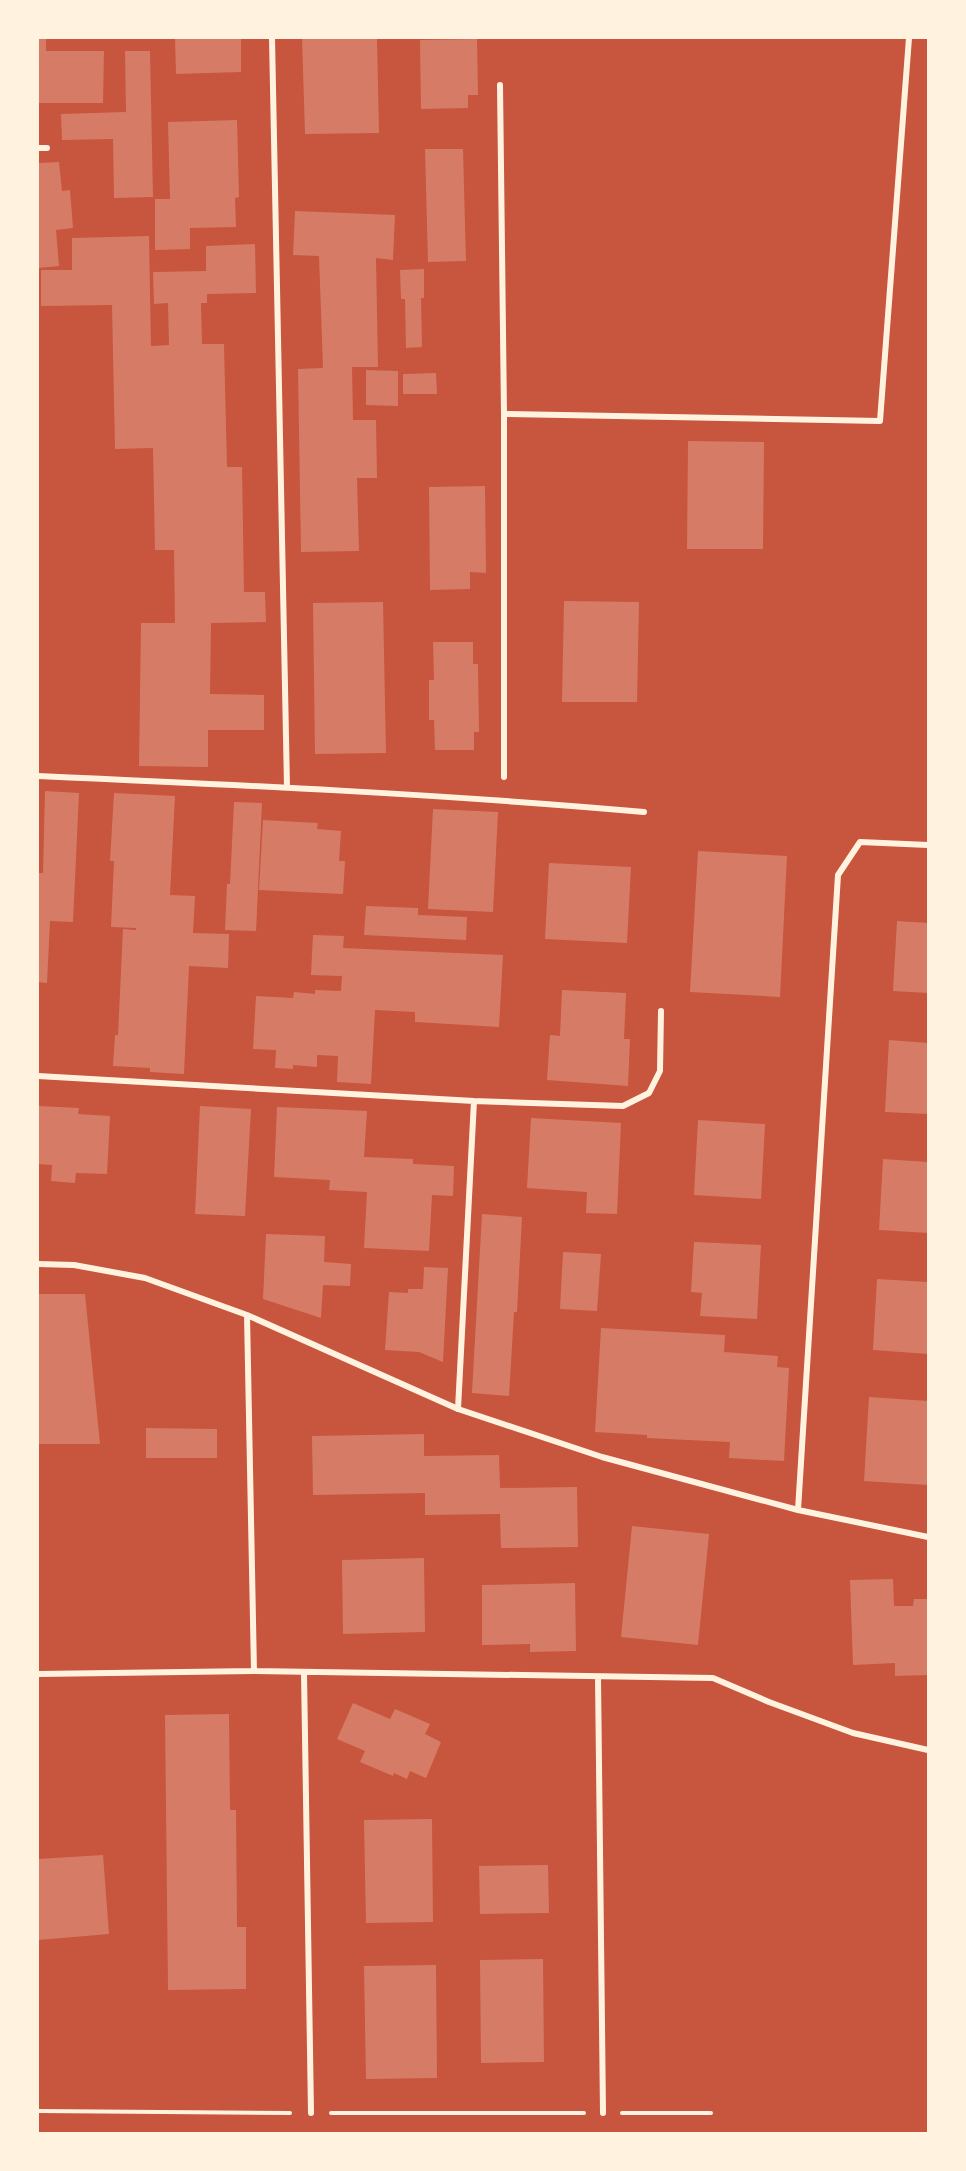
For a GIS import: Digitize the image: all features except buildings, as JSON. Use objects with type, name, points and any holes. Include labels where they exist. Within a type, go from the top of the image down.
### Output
[{"type":"street","points":[[272,38],[287,787]]},
{"type":"street","points":[[504,414],[880,421],[909,38]]},
{"type":"street","points":[[500,85],[504,414],[504,777]]},
{"type":"street","points":[[38,148],[47,148]]},
{"type":"street","points":[[38,776],[512,800],[644,812]]},
{"type":"street","points":[[798,1510],[838,875],[860,842],[928,845]]},
{"type":"street","points":[[38,1076],[474,1101],[623,1106],[649,1093],[660,1071],[661,1011]]},
{"type":"street","points":[[458,1409],[474,1101]]},
{"type":"street","points":[[38,1264],[74,1265],[145,1278],[247,1315],[458,1409],[602,1457],[798,1510],[928,1537]]},
{"type":"street","points":[[247,1315],[254,1671]]},
{"type":"street","points":[[38,1674],[254,1671],[713,1678],[769,1702],[853,1733],[928,1750]]},
{"type":"street","points":[[304,1673],[311,2113]]},
{"type":"street","points":[[598,1677],[603,2113]]},
{"type":"path","points":[[38,2111],[711,2114]]}]
